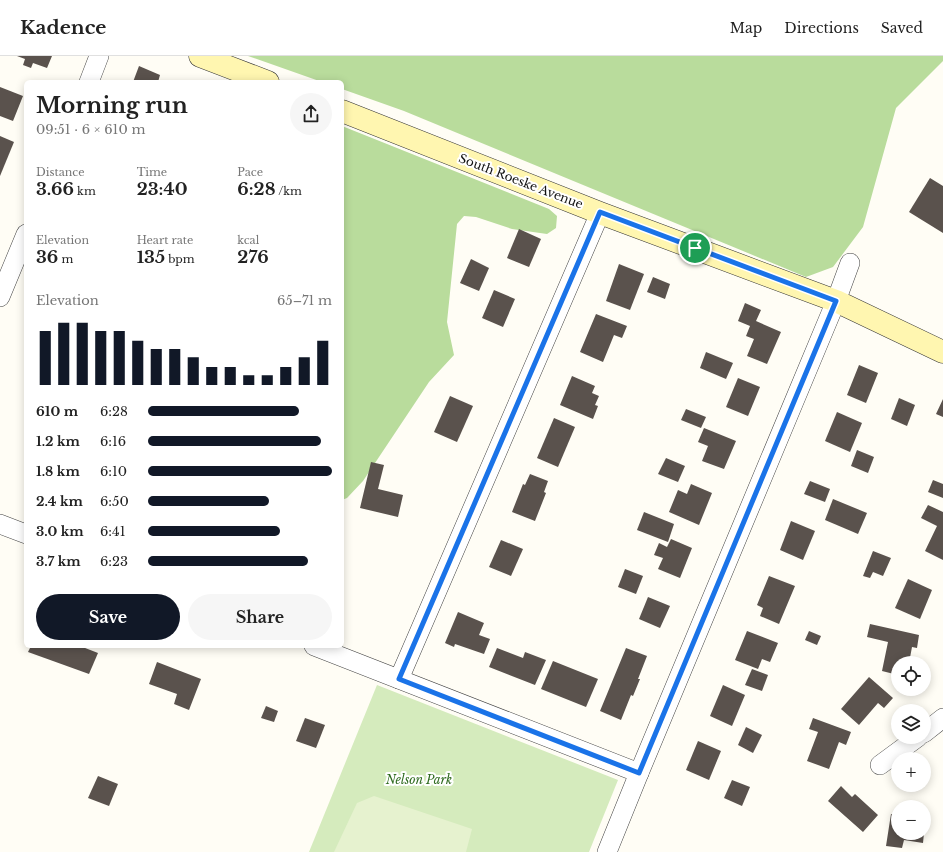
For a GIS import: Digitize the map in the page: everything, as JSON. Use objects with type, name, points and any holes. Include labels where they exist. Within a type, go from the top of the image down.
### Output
[{"type":"street","points":[[89,80],[99,56]]},
{"type":"street","points":[[200,56],[263,80]]},
{"type":"street","name":"South Roeske Avenue","points":[[344,112],[600,212],[836,301],[943,352]]},
{"type":"street","points":[[399,679],[600,212]]},
{"type":"street","points":[[0,297],[24,239]]},
{"type":"street","points":[[607,852],[836,301],[850,263]]},
{"type":"street","points":[[0,524],[24,533]]},
{"type":"street","points":[[319,648],[639,773]]},
{"type":"street","points":[[931,727],[943,718]]},
{"type":"street","points":[[880,765],[908,744]]},
{"type":"green space","points":[[248,56],[943,56],[943,61],[896,108],[863,227],[833,267],[806,277],[404,111],[344,90],[344,80],[316,80]]},
{"type":"green space","points":[[344,127],[549,209],[557,216],[556,228],[547,234],[512,229],[476,217],[464,216],[457,224],[447,322],[454,355],[429,382],[363,481],[347,498],[344,499]]},
{"type":"green space","name":"Nelson Park","points":[[377,685],[618,780],[589,852],[309,852]]},
{"type":"green space","points":[[374,796],[472,829],[466,852],[334,852],[357,803]]},
{"type":"building","points":[[17,56],[52,56],[47,68],[33,63],[31,68],[23,65],[25,59]]},
{"type":"building","points":[[139,66],[160,75],[159,80],[134,80]]},
{"type":"building","points":[[0,87],[23,96],[13,121],[0,116]]},
{"type":"building","points":[[0,136],[14,142],[0,176]]},
{"type":"building","points":[[930,178],[943,186],[943,233],[909,212]]},
{"type":"building","points":[[519,229],[541,239],[529,267],[507,258]]},
{"type":"building","points":[[471,259],[489,268],[479,291],[460,283]]},
{"type":"building","points":[[619,264],[644,274],[630,310],[606,301]]},
{"type":"building","points":[[653,277],[670,284],[665,299],[647,292]]},
{"type":"building","points":[[494,290],[515,299],[503,327],[482,318]]},
{"type":"building","points":[[745,303],[761,310],[756,321],[781,332],[767,364],[747,356],[754,339],[746,336],[750,326],[738,321]]},
{"type":"building","points":[[596,314],[627,326],[622,338],[614,335],[603,362],[580,352]]},
{"type":"building","points":[[706,352],[733,363],[726,379],[700,368]]},
{"type":"building","points":[[859,365],[878,373],[866,403],[847,395]]},
{"type":"building","points":[[572,376],[595,386],[592,393],[599,396],[595,405],[598,406],[593,419],[560,405]]},
{"type":"building","points":[[738,378],[760,387],[748,416],[726,407]]},
{"type":"building","points":[[450,396],[473,406],[457,442],[434,432]]},
{"type":"building","points":[[899,398],[915,405],[907,426],[891,419]]},
{"type":"building","points":[[943,399],[943,417],[936,414]]},
{"type":"building","points":[[686,409],[706,417],[701,428],[681,420]]},
{"type":"building","points":[[837,412],[862,423],[850,452],[825,441]]},
{"type":"building","points":[[554,418],[575,427],[558,467],[537,458]]},
{"type":"building","points":[[704,428],[736,441],[724,469],[702,461],[708,446],[698,442]]},
{"type":"building","points":[[857,450],[874,457],[868,473],[851,466]]},
{"type":"building","points":[[666,458],[685,466],[678,482],[658,474]]},
{"type":"building","points":[[371,462],[384,465],[378,489],[403,495],[398,517],[360,508]]},
{"type":"building","points":[[530,474],[548,481],[544,492],[546,493],[535,521],[512,512],[523,484],[525,485]]},
{"type":"building","points":[[933,480],[943,484],[943,498],[928,492]]},
{"type":"building","points":[[810,481],[830,489],[825,502],[804,494]]},
{"type":"building","points":[[691,484],[712,493],[699,525],[669,512],[678,490],[687,494]]},
{"type":"building","points":[[833,499],[867,513],[858,534],[825,520]]},
{"type":"building","points":[[928,505],[943,512],[943,560],[925,551],[937,526],[921,518]]},
{"type":"building","points":[[644,512],[674,524],[668,542],[637,530]]},
{"type":"building","points":[[791,521],[815,531],[803,560],[780,550]]},
{"type":"building","points":[[671,539],[692,548],[680,578],[658,569],[663,558],[654,555],[659,543],[667,547]]},
{"type":"building","points":[[501,540],[523,549],[511,576],[489,567]]},
{"type":"building","points":[[873,551],[891,558],[883,576],[873,572],[870,578],[863,576]]},
{"type":"building","points":[[625,569],[643,576],[636,594],[618,587]]},
{"type":"building","points":[[769,576],[795,586],[779,624],[760,616],[763,608],[757,605]]},
{"type":"building","points":[[908,579],[932,590],[920,619],[895,608]]},
{"type":"building","points":[[648,597],[670,606],[660,628],[639,619]]},
{"type":"building","points":[[458,612],[484,623],[479,635],[490,639],[484,654],[455,644],[454,647],[445,643]]},
{"type":"building","points":[[870,624],[919,635],[917,648],[912,647],[910,656],[891,656],[891,673],[882,671],[888,642],[867,637]]},
{"type":"building","points":[[747,631],[778,643],[770,662],[762,659],[758,669],[735,660]]},
{"type":"building","points":[[809,631],[821,636],[817,645],[805,640]]},
{"type":"building","points":[[30,648],[85,648],[98,653],[89,674],[28,652]]},
{"type":"building","points":[[497,648],[523,658],[525,652],[546,660],[535,685],[489,667]]},
{"type":"building","points":[[626,648],[647,656],[638,679],[640,679],[633,696],[631,695],[621,720],[600,711]]},
{"type":"building","points":[[553,661],[598,679],[586,707],[541,689]]},
{"type":"building","points":[[157,662],[201,679],[189,710],[174,704],[177,694],[149,684]]},
{"type":"building","points":[[752,669],[768,675],[762,691],[745,685]]},
{"type":"building","points":[[869,677],[893,698],[884,708],[878,703],[859,725],[841,709]]},
{"type":"building","points":[[723,685],[745,695],[732,726],[710,716]]},
{"type":"building","points":[[266,706],[278,711],[274,722],[261,718]]},
{"type":"building","points":[[305,718],[325,725],[316,748],[296,741]]},
{"type":"building","points":[[813,718],[851,732],[846,745],[839,742],[829,769],[807,761],[818,732],[809,729]]},
{"type":"building","points":[[746,727],[762,735],[753,753],[738,745]]},
{"type":"building","points":[[698,741],[721,751],[709,780],[686,770]]},
{"type":"building","points":[[98,776],[118,784],[109,806],[88,798]]},
{"type":"building","points":[[732,780],[750,787],[742,806],[724,798]]},
{"type":"building","points":[[841,786],[852,797],[855,794],[878,815],[863,832],[828,801]]},
{"type":"building","points":[[891,814],[891,840],[904,840],[902,848],[886,846]]},
{"type":"building","points":[[904,840],[923,840],[923,843]]},
{"type":"route","points":[[600,212],[695,248],[836,301],[639,773],[399,679],[600,212]]}]
